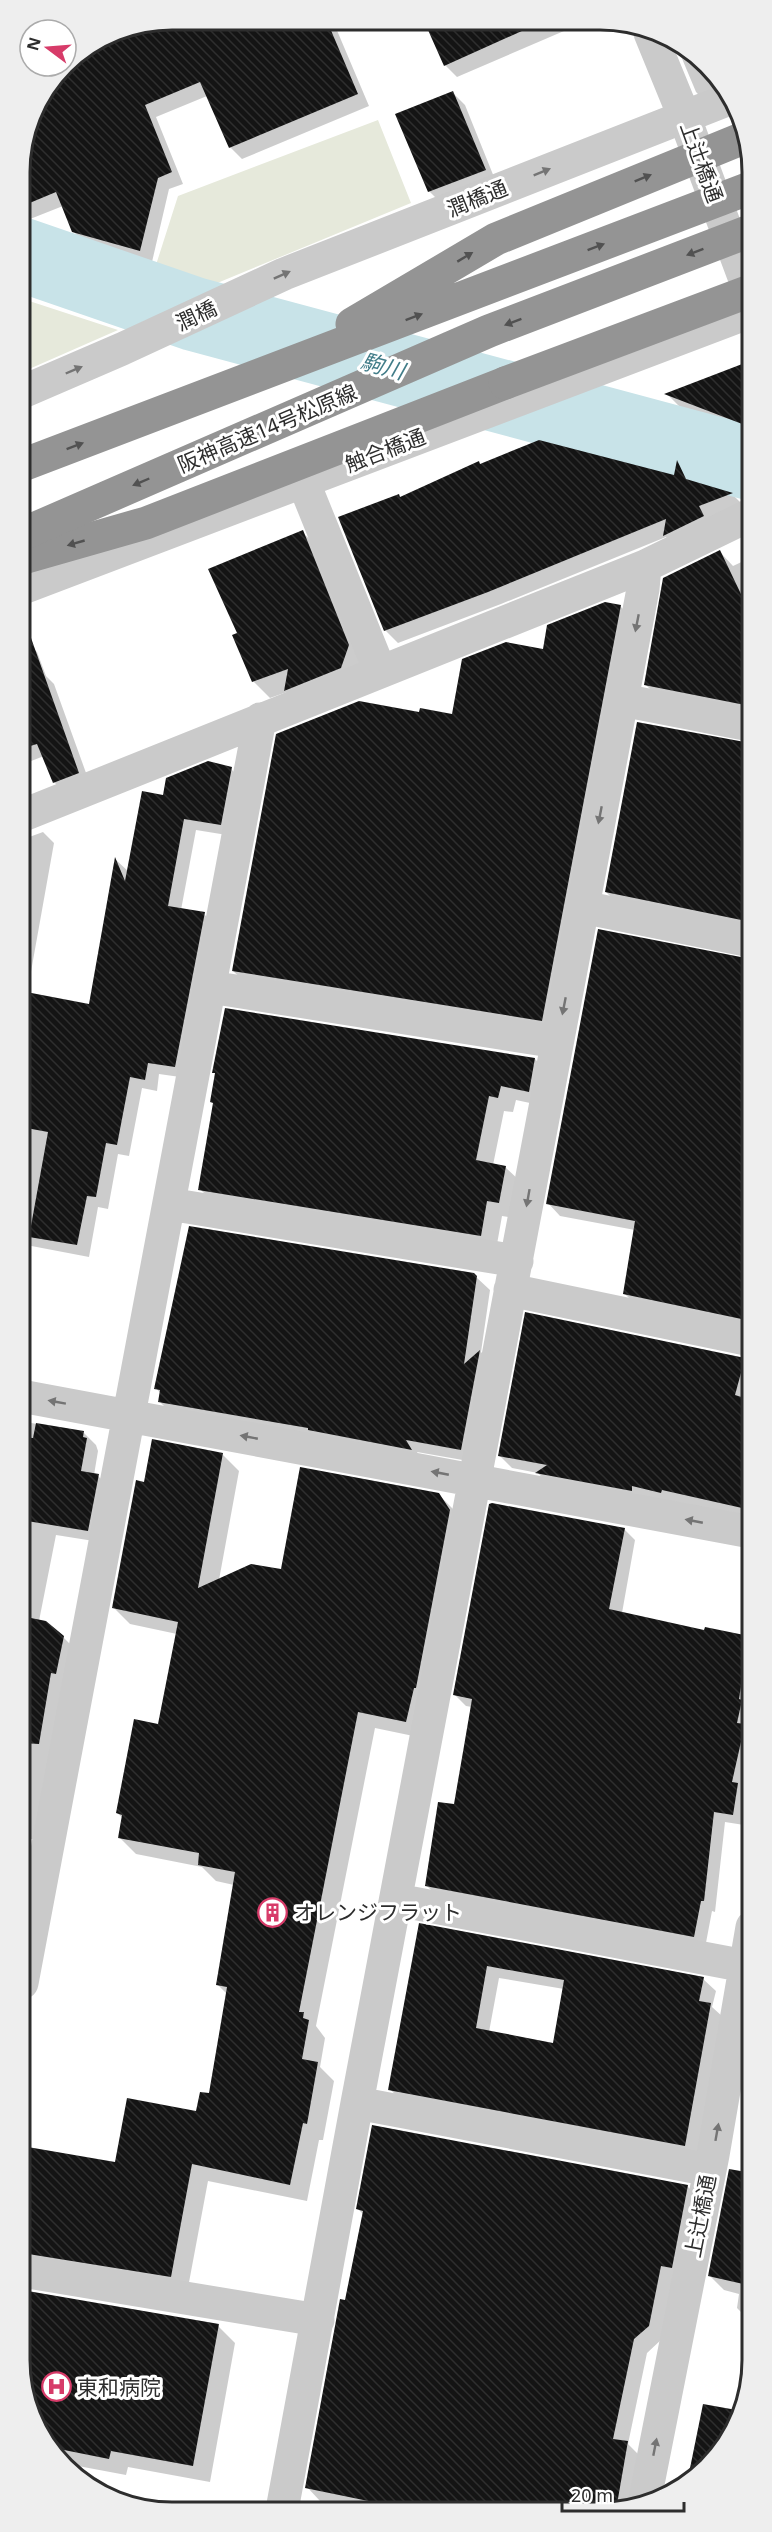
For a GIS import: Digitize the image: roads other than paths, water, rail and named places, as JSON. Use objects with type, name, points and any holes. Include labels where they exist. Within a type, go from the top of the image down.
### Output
[{"type":"highway","points":[[270,372],[496,239],[738,140]]},
{"type":"highway","points":[[30,462],[742,191]]},
{"type":"highway","name":"阪神高速14号松原線","points":[[30,531],[489,331],[742,234]]},
{"type":"highway","points":[[30,556],[146,523],[483,392],[742,295]]},
{"type":"street","name":"上辻橋通","points":[[653,41],[742,271]]},
{"type":"street","name":"潤橋通","points":[[229,300],[284,274],[723,101]]},
{"type":"street","name":"潤橋","points":[[30,389],[229,300]]},
{"type":"street","name":"触合橋通","points":[[30,585],[742,315]]},
{"type":"street","points":[[303,481],[380,672]]},
{"type":"street","points":[[30,812],[645,566],[742,519]]},
{"type":"street","points":[[284,2502],[643,589],[645,566]]},
{"type":"street","points":[[622,700],[742,723]]},
{"type":"street","points":[[30,1889],[130,1415],[260,719]]},
{"type":"street","points":[[582,908],[742,939]]},
{"type":"street","points":[[210,987],[557,1042]]},
{"type":"street","points":[[169,1204],[513,1276],[742,1338]]},
{"type":"street","points":[[30,1398],[742,1530]]},
{"type":"street","points":[[397,1900],[742,1965]]},
{"type":"street","name":"上辻橋通","points":[[646,2494],[710,2170],[742,1983]]},
{"type":"street","points":[[357,2103],[710,2170]]},
{"type":"street","points":[[30,2272],[318,2320]]},
{"type":"waterway","name":"駒川","points":[[30,257],[194,314],[742,461]]},
{"type":"place","name":"オレンジフラット","points":[[273,1912]]},
{"type":"place","name":"東和病院","points":[[56,2387]]}]
